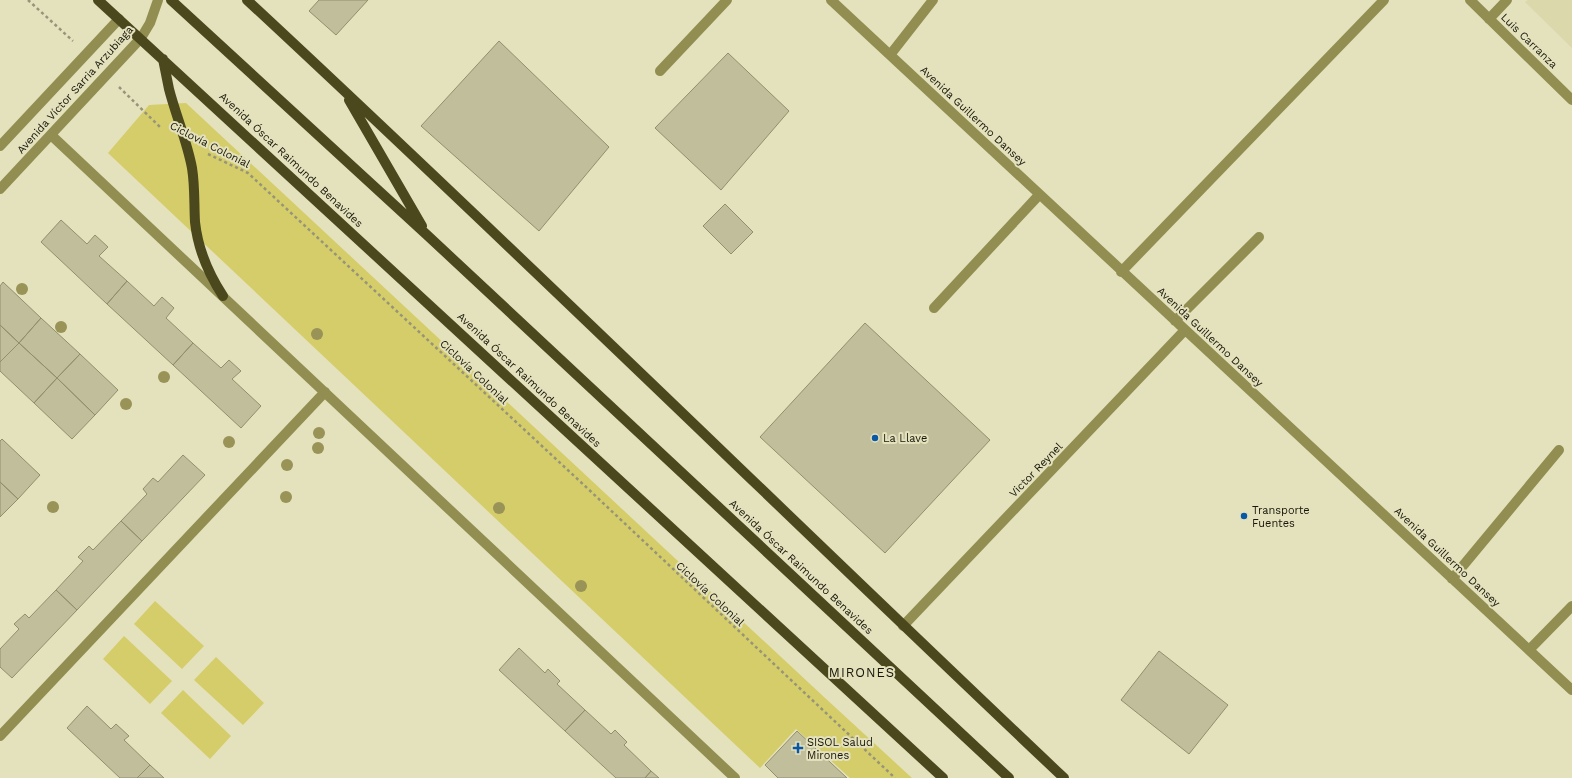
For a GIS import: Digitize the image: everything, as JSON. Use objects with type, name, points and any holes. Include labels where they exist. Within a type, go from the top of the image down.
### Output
[{"type":"main road","name":"Avenida Óscar Raimundo Benavides","points":[[98,0],[943,778]]},
{"type":"main road","name":"Avenida Óscar Raimundo Benavides","points":[[171,0],[427,235],[1009,778]]},
{"type":"main road","points":[[247,0],[343,89],[1064,778]]},
{"type":"main road","points":[[163,59],[170,90],[187,144],[192,169],[198,242],[204,260],[222,296]]},
{"type":"main road","points":[[343,89],[427,235]]},
{"type":"street","name":"Avenida Víctor Sarria Arzubiaga","points":[[0,189],[141,38],[150,23],[158,0]]},
{"type":"street","points":[[660,72],[727,0]]},
{"type":"street","name":"Avenida Guillermo Dansey","points":[[831,0],[1121,272],[1572,690]]},
{"type":"street","points":[[890,54],[933,0]]},
{"type":"street","points":[[1121,272],[1384,0]]},
{"type":"street","name":"Luis Carranza","points":[[1470,0],[1572,100]]},
{"type":"street","points":[[1490,19],[1507,0]]},
{"type":"street","name":"Avenida Víctor Sarria Arzubiaga","points":[[0,146],[86,53],[120,19]]},
{"type":"street","points":[[51,135],[735,778]]},
{"type":"street","points":[[934,308],[1039,195]]},
{"type":"street","points":[[1175,321],[1259,236]]},
{"type":"street","name":"Victor Reynel","points":[[904,626],[1185,330]]},
{"type":"street","points":[[0,736],[324,392]]},
{"type":"street","points":[[1452,579],[1559,450]]},
{"type":"street","points":[[1529,650],[1572,606]]},
{"type":"path","points":[[28,0],[86,53]]},
{"type":"path","name":"Ciclovía Colonial","points":[[106,75],[162,129],[187,144],[248,173],[585,486],[894,778]]},
{"type":"shaded area","points":[[1528,0],[1572,0],[1572,48],[1525,2]]},
{"type":"shaded area","points":[[186,103],[912,778],[850,778],[796,729],[760,768],[108,153],[149,105]]},
{"type":"shaded area","points":[[155,601],[204,646],[182,669],[134,624]]},
{"type":"shaded area","points":[[124,636],[172,681],[150,704],[103,659]]},
{"type":"shaded area","points":[[216,657],[264,703],[243,725],[194,680]]},
{"type":"shaded area","points":[[183,690],[231,736],[210,759],[161,713]]},
{"type":"building","points":[[319,0],[368,0],[336,35],[309,11]]},
{"type":"building","points":[[499,41],[609,147],[539,231],[421,126]]},
{"type":"building","points":[[728,53],[789,111],[721,190],[655,128]]},
{"type":"building","points":[[725,204],[753,232],[731,254],[703,226]]},
{"type":"building","points":[[61,220],[87,244],[95,235],[108,247],[99,256],[127,281],[107,304],[41,242]]},
{"type":"building","points":[[127,281],[154,306],[162,297],[174,308],[166,318],[193,343],[173,365],[107,304]]},
{"type":"building","points":[[3,282],[41,318],[19,343],[0,325],[0,286]]},
{"type":"building","points":[[41,318],[80,354],[57,378],[19,343]]},
{"type":"building","name":"La Llave","points":[[865,323],[990,440],[885,553],[760,437]]},
{"type":"building","points":[[0,325],[19,343],[0,362]]},
{"type":"building","points":[[19,343],[57,378],[34,403],[0,371],[0,362]]},
{"type":"building","points":[[193,343],[221,368],[229,360],[241,371],[232,379],[261,406],[241,428],[173,365]]},
{"type":"building","points":[[80,354],[118,390],[95,415],[57,378]]},
{"type":"building","points":[[57,378],[95,415],[72,439],[34,403]]},
{"type":"building","points":[[2,439],[40,475],[18,499],[0,482],[0,441]]},
{"type":"building","points":[[183,455],[205,475],[142,541],[121,521],[147,494],[143,489],[153,478],[158,482]]},
{"type":"building","points":[[0,482],[18,499],[0,517]]},
{"type":"building","points":[[121,521],[142,541],[77,610],[56,590],[83,561],[78,557],[89,546],[93,550]]},
{"type":"building","points":[[56,590],[77,610],[12,678],[0,667],[0,649],[19,629],[14,624],[25,614],[29,618]]},
{"type":"building","points":[[519,648],[545,673],[548,669],[560,681],[557,684],[585,710],[565,731],[499,670]]},
{"type":"building","points":[[1159,651],[1228,705],[1189,754],[1121,700]]},
{"type":"building","points":[[87,706],[111,729],[116,724],[129,736],[124,740],[150,765],[137,778],[120,778],[67,728]]},
{"type":"building","points":[[585,710],[611,734],[615,730],[627,742],[624,745],[651,771],[645,778],[616,778],[565,731]]},
{"type":"building","name":"SISOL Salud Mirones","points":[[797,731],[847,778],[778,778],[765,765]]},
{"type":"building","points":[[150,765],[164,778],[137,778]]},
{"type":"building","points":[[651,771],[659,778],[645,778]]},
{"type":"place","name":"La Llave","points":[[875,438]]},
{"type":"place","name":"Transporte Fuentes","points":[[1244,516]]},
{"type":"place","name":"SISOL Salud Mirones","points":[[798,748]]},
{"type":"district","name":"MIRONES","points":[[862,672]]}]
